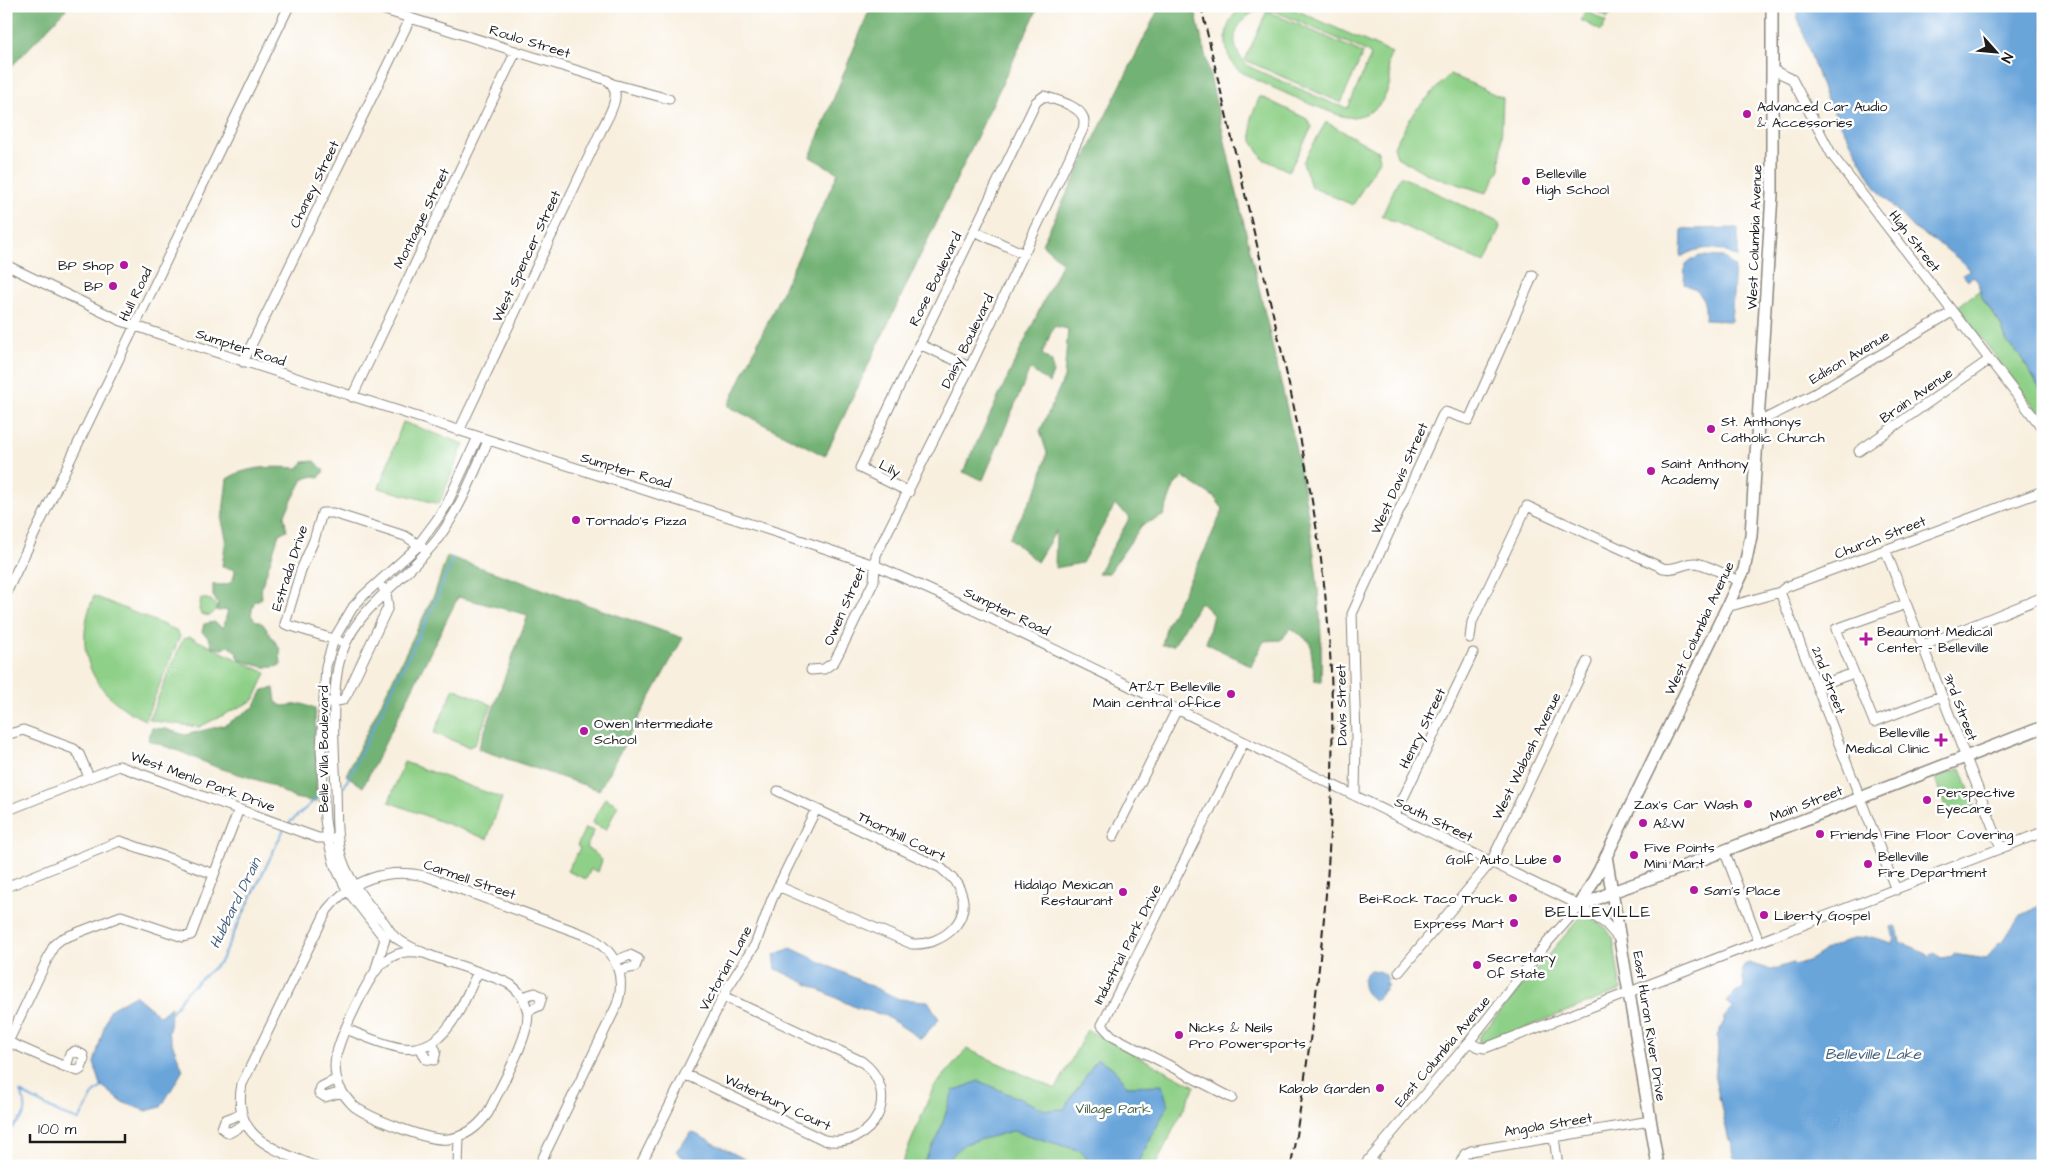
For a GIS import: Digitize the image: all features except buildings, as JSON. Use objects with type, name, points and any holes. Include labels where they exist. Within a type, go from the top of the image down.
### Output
[{"type":"main road","name":"West Columbia Avenue","points":[[1580,907],[1727,607],[1748,555],[1751,536],[1770,243],[1773,70],[1772,6]]},
{"type":"main road","name":"Main Street","points":[[1580,907],[1612,892],[2043,727]]},
{"type":"main road","name":"East Huron River Drive","points":[[1606,856],[1658,1166]]},
{"type":"street","name":"Hull Road","points":[[6,593],[288,6]]},
{"type":"street","name":"Roulo Street","points":[[372,6],[607,80],[614,88],[669,99]]},
{"type":"street","name":"Chaney Street","points":[[243,362],[410,19]]},
{"type":"street","name":"Montague Street","points":[[352,397],[516,51]]},
{"type":"street","name":"High Street","points":[[1773,70],[1792,78],[1832,155],[2043,429]]},
{"type":"street","name":"West Spencer Street","points":[[459,431],[600,133],[615,99],[614,88]]},
{"type":"street","name":"Daisy Boulevard","points":[[877,566],[876,555],[970,367],[1083,127],[1085,120],[1082,114],[1074,109],[1044,96],[1036,102]]},
{"type":"street","name":"Rose Boulevard","points":[[860,468],[1036,102]]},
{"type":"street","points":[[974,231],[1024,254]]},
{"type":"street","name":"Sumpter Road","points":[[6,266],[135,326],[877,566],[959,603],[1226,733]]},
{"type":"street","name":"West Davis Street","points":[[1352,614],[1442,416],[1445,412],[1469,420],[1533,275]]},
{"type":"street","name":"Edison Avenue","points":[[1759,422],[1814,394],[1952,312]]},
{"type":"street","points":[[919,344],[970,367]]},
{"type":"street","name":"Brain Avenue","points":[[1859,451],[1989,360]]},
{"type":"street","points":[[374,974],[383,962],[396,954],[409,950],[423,953],[507,983],[522,998],[528,1011],[526,1035],[488,1113],[476,1127],[459,1137],[441,1140],[423,1136],[362,1111],[351,1103],[342,1092],[335,1067],[336,1055],[346,1029],[374,974],[385,939],[335,866],[322,773],[323,702],[326,666],[334,639],[353,607],[419,544],[446,506],[478,437]]},
{"type":"street","name":"Belle Villa Boulevard","points":[[332,838],[338,666],[346,643],[365,612],[428,552],[453,514],[488,441]]},
{"type":"street","name":"Lily","points":[[860,468],[909,492]]},
{"type":"street","name":"Church Street","points":[[1727,607],[1780,592],[1786,587],[2043,491]]},
{"type":"street","points":[[1470,638],[1472,622],[1527,506],[1664,568],[1671,570],[1687,564],[1698,564],[1739,581]]},
{"type":"street","name":"Estrada Drive","points":[[346,643],[285,624],[300,570],[314,540],[322,513],[325,511],[333,513],[399,534],[419,544],[428,552]]},
{"type":"street","name":"3rd Street","points":[[1885,549],[2001,848]]},
{"type":"street","name":"Owen Street","points":[[811,670],[824,669],[834,662],[874,581],[877,566]]},
{"type":"street","points":[[323,702],[344,700],[388,607],[386,592],[378,582]]},
{"type":"street","name":"2nd Street","points":[[1780,592],[1896,890]]},
{"type":"street","points":[[1922,646],[2043,597]]},
{"type":"street","points":[[1906,604],[1836,629],[1874,722],[1941,696]]},
{"type":"street","name":"Davis Street","points":[[1352,614],[1356,738],[1355,796]]},
{"type":"street","name":"Henry Street","points":[[1396,816],[1473,653]]},
{"type":"street","name":"West Wabash Avenue","points":[[1399,972],[1491,862],[1586,662]]},
{"type":"street","points":[[1817,686],[1854,673]]},
{"type":"street","points":[[1113,837],[1177,709]]},
{"type":"street","points":[[6,736],[23,730],[74,748],[79,754],[89,777]]},
{"type":"street","name":"South Street","points":[[1226,733],[1569,900],[1606,924],[1621,943]]},
{"type":"street","name":"Industrial Park Drive","points":[[1232,1098],[1112,1036],[1102,1025],[1244,742]]},
{"type":"street","name":"West Menlo Park Drive","points":[[6,811],[116,766],[122,766],[318,838],[332,838]]},
{"type":"street","name":"Thornhill Court","points":[[778,791],[940,868],[960,888],[963,908],[958,922],[949,934],[936,942],[912,944],[778,886]]},
{"type":"street","points":[[66,1067],[7,1042],[57,941],[121,916],[183,937],[189,937],[193,933],[239,809]]},
{"type":"street","name":"Victorian Lane","points":[[640,1166],[723,996],[756,945],[778,886],[816,809]]},
{"type":"street","points":[[1468,1042],[1485,1048],[2043,832]]},
{"type":"street","points":[[6,887],[120,841],[214,874]]},
{"type":"street","points":[[1724,850],[1758,942]]},
{"type":"street","name":"Carmell Street","points":[[314,1166],[263,1143],[249,1131],[242,1114],[240,1094],[245,1077],[321,919],[333,903],[362,881],[389,873],[407,873],[425,876],[590,937],[603,946],[615,960],[619,970],[621,989],[616,1007],[539,1166]]},
{"type":"street","points":[[351,888],[387,925],[393,937],[423,953]]},
{"type":"street","name":"East Columbia Avenue","points":[[1366,1163],[1468,1042],[1546,944],[1580,907]]},
{"type":"street","points":[[615,960],[630,955],[638,959],[636,967],[619,970]]},
{"type":"street","points":[[346,1029],[391,1046],[408,1048],[420,1047],[431,1043],[444,1034],[451,1024],[478,972]]},
{"type":"street","points":[[522,998],[535,993],[542,997],[539,1006],[528,1011]]},
{"type":"street","name":"Waterbury Court","points":[[685,1074],[824,1140],[839,1142],[853,1139],[869,1129],[878,1115],[882,1101],[882,1092],[877,1078],[861,1061],[723,996]]},
{"type":"street","points":[[420,1047],[426,1059],[434,1060],[436,1051],[431,1043]]},
{"type":"street","points":[[337,1079],[321,1087],[319,1093],[325,1097],[342,1092]]},
{"type":"street","points":[[242,1114],[226,1120],[222,1128],[229,1133],[245,1124]]},
{"type":"street","name":"Angola Street","points":[[1459,1166],[1465,1154],[1471,1150],[1650,1121]]},
{"type":"street","points":[[458,1166],[459,1137]]},
{"type":"street","points":[[1554,1137],[1558,1166]]},
{"type":"street","points":[[1366,1163],[1380,1166]]},
{"type":"green space","points":[[6,6],[68,7],[12,66],[6,63]]},
{"type":"green space","points":[[871,6],[1039,6],[825,456],[728,406],[838,173],[810,157]]},
{"type":"green space","points":[[1160,6],[1194,6],[1299,464],[1307,507],[1318,594],[1321,682],[1315,681],[1310,642],[1291,628],[1281,640],[1264,641],[1251,666],[1206,643],[1213,615],[1200,602],[1174,645],[1162,645],[1167,624],[1206,548],[1223,509],[1214,497],[1183,477],[1174,486],[1163,516],[1142,525],[1109,573],[1098,573],[1130,517],[1115,505],[1082,563],[1055,568],[1056,531],[1037,562],[1009,538],[1039,485],[1047,453],[1040,431],[1064,378],[1068,329],[1054,326],[1042,354],[1052,362],[1053,372],[1049,383],[1030,369],[983,480],[963,472],[1062,262],[1042,244]]},
{"type":"green space","points":[[1245,6],[1287,6],[1392,53],[1388,61],[1390,83],[1387,92],[1375,109],[1358,116],[1346,117],[1308,103],[1244,73],[1237,69],[1232,62],[1226,44],[1228,26],[1237,11]],"holes":[[[1258,10],[1274,11],[1366,51],[1371,55],[1348,108],[1336,105],[1250,67],[1242,60],[1235,44],[1235,36],[1242,21]]]},
{"type":"green space","points":[[1610,6],[1614,8],[1608,18],[1588,7]]},
{"type":"green space","points":[[1586,10],[1606,22],[1601,31],[1581,20]]},
{"type":"green space","points":[[1267,11],[1363,53],[1341,103],[1245,60]]},
{"type":"green space","points":[[1450,74],[1503,98],[1500,169],[1486,193],[1429,175],[1397,157],[1394,146],[1414,112]]},
{"type":"green space","points":[[1260,96],[1307,119],[1312,127],[1289,171],[1263,159],[1252,141],[1251,118]]},
{"type":"green space","points":[[1326,122],[1378,151],[1380,159],[1353,205],[1311,187],[1303,162]]},
{"type":"green space","points":[[1400,176],[1498,222],[1500,227],[1485,263],[1382,216]]},
{"type":"green space","points":[[1980,290],[1984,301],[2001,325],[2007,342],[2021,357],[2043,394],[2043,418],[1957,307]]},
{"type":"green space","points":[[403,422],[464,444],[439,504],[379,488]]},
{"type":"green space","points":[[315,461],[324,471],[319,478],[314,476],[303,479],[284,516],[287,530],[279,534],[263,583],[262,598],[254,602],[251,615],[255,620],[263,624],[280,649],[281,665],[265,667],[240,660],[236,652],[229,646],[222,649],[212,647],[209,638],[202,632],[204,624],[214,622],[223,628],[228,610],[217,611],[218,604],[213,596],[213,584],[222,585],[231,582],[235,570],[222,566],[226,538],[222,521],[227,479],[235,474],[253,469],[271,467],[299,468],[303,462]]},
{"type":"green space","points":[[447,556],[683,638],[599,790],[478,749],[528,615],[458,597],[363,787],[346,775],[435,593]]},
{"type":"green space","points":[[94,596],[176,630],[180,636],[145,720],[111,698],[91,670],[86,653],[85,635],[87,616]]},
{"type":"green space","points":[[201,598],[211,600],[217,606],[217,609],[210,616],[201,614],[199,609]]},
{"type":"green space","points":[[190,637],[266,673],[254,700],[199,727],[149,719],[183,639]]},
{"type":"green space","points":[[274,688],[276,702],[282,706],[302,704],[315,709],[317,802],[294,798],[267,783],[216,767],[148,740],[152,728],[166,729],[185,735],[225,725],[254,707],[263,690]]},
{"type":"green space","points":[[454,688],[492,705],[475,744],[469,747],[434,733]]},
{"type":"green space","points":[[404,762],[502,798],[487,839],[389,802]]},
{"type":"green space","points":[[1961,768],[1975,806],[1948,816],[1935,778]]},
{"type":"green space","points":[[605,798],[618,805],[606,830],[592,823]]},
{"type":"green space","points":[[585,828],[594,831],[586,848],[594,852],[602,860],[598,872],[591,869],[586,879],[567,871],[580,848],[577,846]]},
{"type":"green space","points":[[1583,914],[1605,927],[1613,938],[1621,990],[1484,1044],[1479,1043],[1479,1037]]},
{"type":"green space","name":"Village Park","points":[[1087,1030],[1195,1086],[1155,1166],[901,1166],[933,1088],[967,1049],[1056,1089]]},
{"type":"water","points":[[1798,6],[2043,6],[2043,394],[2021,357],[2007,342],[2001,325],[1981,296],[1978,282],[1973,276],[1968,281],[1963,275],[1969,270],[1942,246],[1913,228],[1876,188],[1825,96],[1797,15]]},
{"type":"water","points":[[1738,228],[1738,258],[1724,251],[1710,248],[1695,250],[1681,257],[1682,229]]},
{"type":"water","points":[[1700,256],[1723,257],[1735,267],[1731,321],[1705,320],[1705,307],[1702,298],[1699,293],[1684,284],[1685,265]]},
{"type":"water","name":"Belleville Lake","points":[[2043,903],[2043,1166],[1740,1166],[1733,1156],[1715,1079],[1718,1050],[1717,1036],[1725,1019],[1723,1019],[1733,1007],[1727,1002],[1735,992],[1744,986],[1742,969],[1744,965],[1749,963],[1771,970],[1793,963],[1795,965],[1810,960],[1827,949],[1845,941],[1868,936],[1892,943],[1894,939],[1891,927],[1894,926],[1897,927],[1900,942],[1927,953],[1929,956],[1935,953],[1941,958],[1953,956],[1953,954],[1987,959],[1999,942],[2002,943],[2020,915]]},
{"type":"water","points":[[791,948],[899,999],[928,1001],[939,1019],[921,1039],[884,1015],[857,1008],[776,969],[774,955]]},
{"type":"water","points":[[1370,970],[1381,972],[1388,980],[1384,985],[1388,985],[1375,1000],[1367,994],[1363,986],[1364,978]]},
{"type":"water","points":[[135,995],[160,1016],[171,1007],[168,1033],[183,1070],[161,1107],[146,1111],[122,1102],[101,1085],[94,1063],[109,1010]]},
{"type":"water","points":[[1097,1059],[1112,1067],[1127,1086],[1162,1085],[1168,1105],[1136,1166],[1092,1166],[1081,1151],[1013,1131],[964,1144],[942,1166],[921,1166],[938,1137],[953,1091],[979,1081],[1046,1110],[1064,1109]]},
{"type":"water","points":[[692,1132],[758,1166],[689,1164],[676,1151]]},
{"type":"waterway","name":"Hubbard Drain","points":[[344,787],[435,603],[453,558]]},
{"type":"waterway","name":"Hubbard Drain","points":[[288,824],[317,798]]},
{"type":"waterway","name":"Hubbard Drain","points":[[170,1015],[186,992],[220,962],[284,829]]},
{"type":"waterway","name":"Hubbard Drain","points":[[6,1132],[17,1124],[24,1115],[24,1099],[20,1092],[61,1114],[79,1120],[94,1093],[103,1086]]},
{"type":"railway","points":[[1201,6],[1301,442],[1317,533],[1328,626],[1332,734],[1329,858],[1310,1043],[1291,1166]]},
{"type":"place","name":"Advanced Car Audio & Accessories","points":[[1747,114]]},
{"type":"place","name":"Belleville High School","points":[[1526,181]]},
{"type":"place","name":"BP Shop","points":[[124,265]]},
{"type":"place","name":"BP","points":[[113,286]]},
{"type":"place","name":"St. Anthonys Catholic Church","points":[[1711,429]]},
{"type":"place","name":"Saint Anthony Academy","points":[[1651,471]]},
{"type":"place","name":"Tornado's Pizza","points":[[576,520]]},
{"type":"place","name":"Beaumont Medical Center - Belleville","points":[[1866,639]]},
{"type":"place","name":"AT&T Belleville Main central office","points":[[1231,694]]},
{"type":"place","name":"Owen Intermediate School","points":[[584,731]]},
{"type":"place","name":"Belleville Medical Clinic","points":[[1941,740]]},
{"type":"place","name":"Perspective Eyecare","points":[[1927,800]]},
{"type":"place","name":"Zax's Car Wash","points":[[1748,804]]},
{"type":"place","name":"A&W","points":[[1643,823]]},
{"type":"place","name":"Friends Fine Floor Covering","points":[[1820,834]]},
{"type":"place","name":"Five Points Mini Mart","points":[[1634,855]]},
{"type":"place","name":"Golf Auto Lube","points":[[1557,859]]},
{"type":"place","name":"Belleville Fire Department","points":[[1868,864]]},
{"type":"place","name":"Sam's Place","points":[[1694,890]]},
{"type":"place","name":"Hidalgo Mexican Restaurant","points":[[1123,892]]},
{"type":"place","name":"Bei-Rock Taco Truck","points":[[1513,898]]},
{"type":"place","name":"Liberty Gospel","points":[[1764,915]]},
{"type":"place","name":"Express Mart","points":[[1514,923]]},
{"type":"place","name":"Secretary Of State","points":[[1477,965]]},
{"type":"place","name":"Nicks & Neils Pro Powersports","points":[[1179,1035]]},
{"type":"place","name":"Kabob Garden","points":[[1380,1088]]},
{"type":"district","name":"BELLEVILLE","points":[[1598,911]]}]
